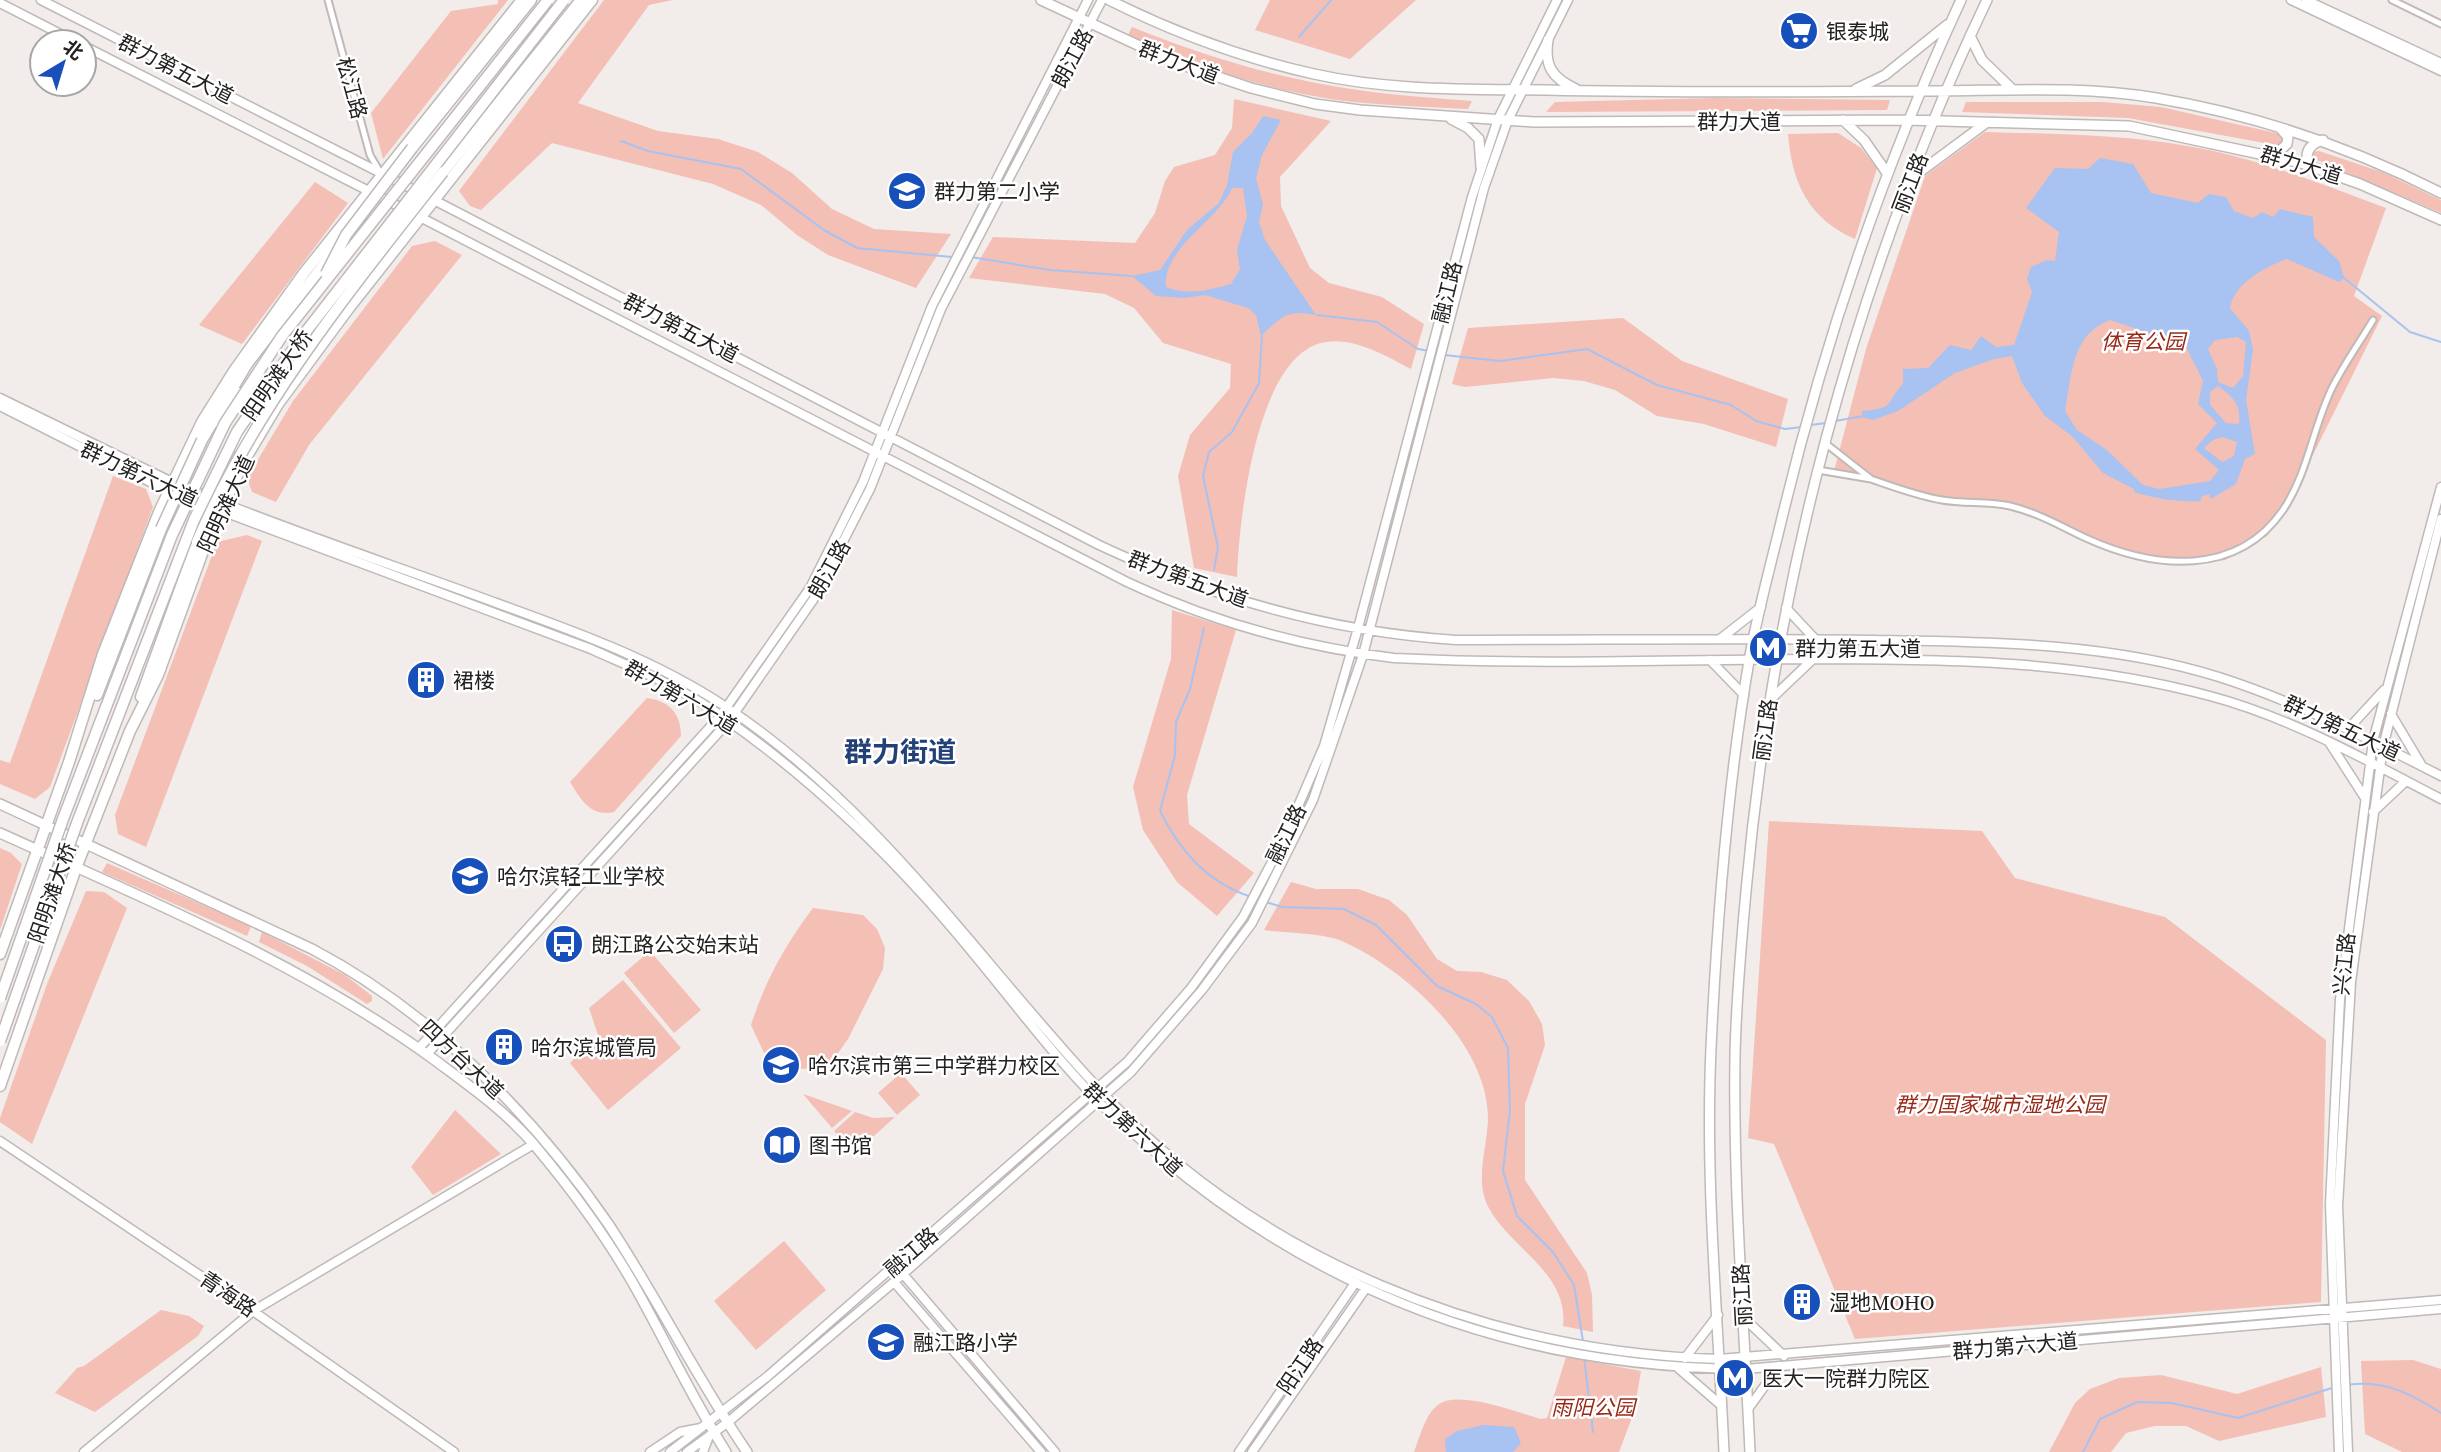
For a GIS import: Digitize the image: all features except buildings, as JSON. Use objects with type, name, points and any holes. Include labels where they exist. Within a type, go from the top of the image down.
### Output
[{"type":"highway","points":[[69,762],[103,654],[170,486],[202,422],[234,371],[297,283],[522,0]]},
{"type":"highway","points":[[0,954],[69,762],[168,511],[202,440],[247,364],[531,0]]},
{"type":"highway","name":"阳明滩大桥","points":[[0,998],[63,819],[175,527],[202,468],[249,382],[548,0]]},
{"type":"highway","name":"阳明滩大桥","points":[[0,1041],[76,823],[194,520],[226,452],[261,394],[330,301],[564,0]]},
{"type":"highway","points":[[234,464],[274,398],[366,270],[581,0]]},
{"type":"highway","name":"阳明滩大道","points":[[0,1086],[76,868],[130,731],[158,675],[221,507],[278,404],[592,0]]},
{"type":"highway","points":[[316,293],[346,235]]},
{"type":"highway","points":[[330,301],[366,270]]},
{"type":"highway","points":[[202,440],[249,382]]},
{"type":"highway","points":[[130,731],[149,671],[197,542],[234,464],[261,394]]},
{"type":"highway","points":[[0,1076],[15,1038]]},
{"type":"main road","name":"群力第五大道","points":[[41,0],[435,200],[1099,545],[1226,596],[1311,620],[1457,640],[1815,639],[1996,642],[2116,654],[2218,677],[2276,697],[2348,729],[2441,776]]},
{"type":"main road","name":"群力大道","points":[[1041,0],[1174,62],[1251,88],[1306,102],[1360,110],[1508,120],[1906,120],[2129,126],[2274,156],[2312,167],[2441,220]]},
{"type":"main road","name":"朗江路","points":[[423,1051],[728,714],[827,577],[884,455],[886,435],[944,282],[1088,0]]},
{"type":"main road","name":"朗江路","points":[[728,714],[814,580],[858,493],[875,451],[886,435],[955,282],[1102,0]]},
{"type":"main road","name":"群力大道","points":[[1109,0],[1193,39],[1257,60],[1369,84],[1581,91],[2015,91],[2119,94],[2156,98],[2278,127],[2323,141],[2441,193]]},
{"type":"main road","name":"融江路","points":[[724,1419],[1099,1095],[1167,1018],[1243,917],[1314,771],[1352,652],[1481,167],[1498,119],[1557,0]]},
{"type":"main road","name":"融江路","points":[[670,1452],[724,1419],[903,1274],[1176,1022],[1252,923],[1313,800],[1363,654],[1484,188],[1508,120],[1568,0]]},
{"type":"main road","name":"丽江路","points":[[1724,1452],[1719,1364],[1711,1052],[1727,824],[1749,660],[1801,436],[1841,302],[1906,120],[1961,0]]},
{"type":"main road","name":"丽江路","points":[[1750,1452],[1736,1173],[1735,1054],[1753,815],[1775,659],[1818,470],[1864,306],[1946,91],[1987,0]]},
{"type":"main road","points":[[2291,0],[2440,63]]},
{"type":"main road","points":[[2306,0],[2440,63]]},
{"type":"main road","points":[[0,3],[49,28]]},
{"type":"main road","points":[[1849,92],[1885,75],[1926,44],[1953,18]]},
{"type":"main road","points":[[1970,36],[1982,60],[2004,85],[2015,91]]},
{"type":"main road","points":[[1548,40],[1548,68],[1559,79],[1581,91]]},
{"type":"main road","name":"群力第五大道","points":[[98,53],[1127,582],[1222,620],[1352,652],[1442,661],[1939,659],[2105,672],[2212,696],[2267,714],[2370,761],[2441,799]]},
{"type":"main road","points":[[1439,115],[1460,123],[1477,135],[1482,145],[1481,167]]},
{"type":"main road","points":[[1843,120],[1864,140],[1887,173]]},
{"type":"main road","points":[[1912,178],[1966,134],[1989,121]]},
{"type":"main road","points":[[2274,156],[2281,152],[2288,140],[2287,134],[2278,127]]},
{"type":"main road","points":[[2312,167],[2307,160],[2308,150],[2323,141]]},
{"type":"main road","name":"群力第六大道","points":[[0,398],[170,486]]},
{"type":"main road","name":"群力第六大道","points":[[0,406],[170,486],[591,649],[728,714],[840,810],[924,895],[1099,1095],[1217,1202],[1297,1254],[1367,1286],[1480,1331],[1677,1367],[1719,1364],[1745,1358],[2337,1314],[2441,1309]]},
{"type":"main road","name":"兴江路","points":[[2348,1452],[2338,1367],[2333,1094],[2340,999],[2373,741],[2441,487]]},
{"type":"main road","name":"兴江路","points":[[2337,1314],[2342,1110],[2351,982],[2373,812],[2383,747],[2441,519]]},
{"type":"main road","points":[[1720,639],[1761,607]]},
{"type":"main road","points":[[1786,608],[1815,639]]},
{"type":"main road","points":[[1769,701],[1814,659]]},
{"type":"main road","points":[[1710,660],[1744,695]]},
{"type":"main road","points":[[2348,729],[2386,688]]},
{"type":"main road","points":[[2391,713],[2422,766]]},
{"type":"main road","points":[[2329,742],[2365,799]]},
{"type":"main road","points":[[2373,812],[2406,781]]},
{"type":"main road","name":"四方台大道","points":[[0,804],[334,961],[439,1033],[532,1128],[598,1210],[649,1289],[724,1419],[747,1452]]},
{"type":"main road","name":"四方台大道","points":[[0,833],[274,958],[345,999],[423,1051],[494,1105],[534,1144],[594,1221],[617,1257],[709,1430],[726,1452]]},
{"type":"main road","name":"青海路","points":[[0,1141],[253,1311],[454,1452]]},
{"type":"main road","points":[[84,1452],[253,1311],[534,1144]]},
{"type":"main road","points":[[903,1274],[1055,1452]]},
{"type":"main road","name":"阳江路","points":[[1239,1452],[1356,1281]]},
{"type":"main road","points":[[894,1282],[1041,1452]]},
{"type":"main road","name":"阳江路","points":[[1252,1452],[1367,1286]]},
{"type":"main road","name":"群力第六大道","points":[[1593,1352],[1685,1358],[1746,1369],[2337,1314],[2441,1300]]},
{"type":"main road","points":[[1685,1358],[1718,1315]]},
{"type":"main road","points":[[1744,1318],[1784,1356]]},
{"type":"main road","points":[[1748,1409],[1779,1366]]},
{"type":"main road","points":[[1677,1367],[1722,1406]]},
{"type":"main road","name":"兴江路","points":[[2339,1452],[2342,1415]]},
{"type":"main road","name":"融江路","points":[[687,1452],[709,1430]]},
{"type":"main road","points":[[650,1452],[680,1432],[709,1430],[703,1452]]},
{"type":"street","name":"松江路","points":[[328,0],[370,155],[382,174]]},
{"type":"street","points":[[2392,0],[2441,24]]},
{"type":"street","points":[[1818,470],[1871,479],[1943,500],[1986,502],[2032,512],[2091,540],[2150,559],[2187,564],[2217,560],[2244,548],[2264,533],[2284,509],[2302,472],[2332,388],[2373,320]]},
{"type":"street","points":[[1825,443],[1871,479]]},
{"type":"green space","points":[[498,0],[508,0],[383,159],[371,113],[451,11],[498,4]]},
{"type":"green space","points":[[604,0],[673,0],[649,5],[578,103],[658,131],[718,139],[758,152],[792,173],[832,209],[874,229],[951,234],[916,288],[828,255],[797,235],[761,205],[713,184],[552,143],[481,210],[470,206],[459,191]]},
{"type":"green space","points":[[1270,0],[1416,0],[1350,59],[1255,30]]},
{"type":"green space","points":[[1132,27],[1217,58],[1305,81],[1378,93],[1472,101],[1468,109],[1365,103],[1304,94],[1244,79],[1185,59],[1128,35]]},
{"type":"green space","points":[[1716,98],[1890,100],[1887,110],[1546,112],[1555,102]]},
{"type":"green space","points":[[1234,99],[1331,121],[1280,177],[1281,206],[1310,268],[1329,283],[1382,297],[1424,324],[1411,369],[1365,347],[1339,341],[1315,345],[1295,360],[1278,384],[1264,414],[1254,449],[1242,520],[1237,577],[1194,568],[1178,476],[1190,435],[1230,388],[1231,364],[1163,343],[1134,308],[1105,294],[969,278],[993,237],[1135,243],[1155,213],[1165,181],[1174,167],[1215,155],[1232,128]]},
{"type":"green space","points":[[1966,102],[2103,102],[2161,107],[2280,134],[2284,141],[2281,146],[2128,118],[1962,112]]},
{"type":"green space","name":"体育公园","points":[[1985,132],[2111,137],[2187,146],[2263,164],[2386,208],[2354,296],[2382,316],[2286,509],[2267,536],[2225,560],[2189,565],[2139,556],[2085,540],[2041,512],[2006,502],[1937,496],[1833,475],[1866,349],[1925,176]]},
{"type":"green space","points":[[1838,133],[1861,148],[1877,168],[1855,239],[1825,221],[1805,197],[1790,152],[1788,134]]},
{"type":"green space","points":[[2319,151],[2382,172],[2441,200],[2441,213],[2312,158],[2313,152]]},
{"type":"green space","points":[[315,182],[348,203],[242,344],[199,325]]},
{"type":"green space","points":[[435,241],[462,255],[309,445],[276,502],[252,492],[247,478],[293,401],[412,246]]},
{"type":"green space","points":[[1623,318],[1682,361],[1788,399],[1776,447],[1704,424],[1657,416],[1615,390],[1584,381],[1553,378],[1465,387],[1452,384],[1468,328]]},
{"type":"green space","points":[[113,476],[146,489],[153,507],[50,787],[35,799],[0,784],[0,760],[10,763]]},
{"type":"green space","points":[[247,535],[262,541],[146,847],[118,834],[115,815],[217,542]]},
{"type":"green space","points":[[1172,610],[1236,630],[1187,795],[1189,824],[1254,873],[1217,916],[1177,882],[1143,830],[1133,787],[1171,659]]},
{"type":"green space","points":[[647,698],[662,702],[672,710],[679,721],[681,736],[614,812],[599,812],[583,801],[570,782]]},
{"type":"green space","name":"群力国家城市湿地公园","points":[[1769,821],[1982,831],[2015,878],[2165,917],[2326,1040],[2321,1302],[1855,1339],[1774,1144],[1748,1138]]},
{"type":"green space","points":[[0,848],[11,853],[22,864],[0,930]]},
{"type":"green space","points":[[107,863],[251,926],[247,936],[102,872]]},
{"type":"green space","points":[[1291,882],[1316,889],[1358,889],[1389,900],[1407,915],[1437,959],[1457,971],[1481,972],[1507,980],[1529,1001],[1542,1024],[1545,1045],[1525,1104],[1525,1180],[1587,1273],[1592,1295],[1593,1332],[1563,1326],[1563,1308],[1549,1277],[1490,1210],[1485,1199],[1482,1176],[1488,1117],[1484,1089],[1474,1062],[1458,1036],[1416,989],[1366,954],[1334,938],[1264,930]]},
{"type":"green space","points":[[86,891],[104,892],[127,908],[32,1144],[0,1122],[0,1118],[47,984]]},
{"type":"green space","points":[[813,908],[863,915],[877,929],[885,948],[883,969],[848,1039],[836,1056],[820,1068],[798,1069],[779,1064],[764,1053],[751,1025],[777,964]]},
{"type":"green space","points":[[262,932],[345,975],[372,996],[372,1001],[367,1004],[307,966],[259,942]]},
{"type":"green space","points":[[650,951],[701,1010],[674,1033],[624,973]]},
{"type":"green space","points":[[623,980],[681,1048],[608,1110],[570,1063],[598,1035],[589,1008]]},
{"type":"green space","points":[[901,1073],[920,1095],[897,1115],[878,1093]]},
{"type":"green space","points":[[803,1094],[852,1111],[832,1128]]},
{"type":"green space","points":[[455,1110],[501,1154],[433,1195],[411,1167]]},
{"type":"green space","points":[[855,1112],[873,1118],[895,1117],[854,1154],[834,1131]]},
{"type":"green space","points":[[784,1241],[826,1290],[756,1350],[714,1301]]},
{"type":"green space","points":[[161,1310],[189,1316],[204,1326],[198,1336],[95,1412],[55,1393],[77,1368],[84,1366]]},
{"type":"green space","name":"雨阳公园","points":[[1566,1357],[1641,1371],[1634,1412],[1619,1452],[1414,1452],[1430,1414],[1439,1404],[1448,1400],[1474,1401],[1540,1419],[1547,1418]]},
{"type":"green space","points":[[2413,1360],[2441,1369],[2441,1452],[2402,1452],[2365,1434],[2361,1361]]},
{"type":"green space","points":[[2321,1367],[2326,1417],[2219,1441],[2186,1426],[2155,1426],[2126,1433],[2111,1452],[2049,1452],[2075,1403],[2090,1389],[2119,1378],[2161,1375],[2237,1394]]},
{"type":"water","points":[[1263,116],[1281,120],[1262,155],[1256,179],[1263,204],[1259,222],[1265,240],[1316,315],[1291,314],[1274,323],[1261,336],[1256,315],[1248,308],[1205,295],[1184,298],[1156,296],[1132,276],[1160,270],[1187,230],[1219,203],[1227,185],[1233,152],[1252,133]],"holes":[[[1232,188],[1243,188],[1247,216],[1237,250],[1240,269],[1231,284],[1190,292],[1166,287],[1167,273],[1181,247],[1215,212]]]},
{"type":"water","points":[[2100,158],[2133,164],[2151,193],[2198,203],[2209,194],[2226,197],[2234,211],[2253,218],[2262,212],[2273,217],[2280,209],[2313,217],[2314,237],[2339,261],[2344,278],[2339,282],[2287,259],[2252,277],[2233,299],[2230,308],[2249,331],[2253,349],[2246,400],[2255,454],[2245,459],[2236,484],[2211,499],[2209,494],[2201,497],[2201,501],[2175,500],[2134,492],[2134,489],[2103,473],[2073,437],[2045,416],[2022,383],[2012,356],[1994,359],[1955,373],[1898,411],[1873,420],[1862,417],[1862,411],[1888,404],[1903,384],[1903,369],[1928,368],[1950,345],[1971,350],[1981,336],[1996,347],[2014,345],[2032,292],[2027,279],[2031,267],[2047,260],[2055,261],[2059,232],[2026,208],[2055,168],[2088,169]],"holes":[[[2110,320],[2185,345],[2203,381],[2198,404],[2217,423],[2195,449],[2219,470],[2210,481],[2159,489],[2143,485],[2107,450],[2077,430],[2065,411],[2072,370],[2080,346],[2097,327]],[[2237,337],[2246,342],[2243,376],[2233,388],[2218,382],[2217,369],[2208,349],[2215,340]],[[2218,386],[2232,398],[2239,411],[2239,424],[2226,423],[2210,405],[2210,392]],[[2222,437],[2237,442],[2234,456],[2222,462],[2204,448],[2213,440]]]},
{"type":"water","points":[[1483,1425],[1514,1427],[1521,1443],[1513,1452],[1446,1452],[1445,1439],[1457,1431]]},
{"type":"waterway","points":[[1299,37],[1331,0]]},
{"type":"waterway","points":[[621,141],[648,151],[741,169],[824,230],[857,248],[952,257]]},
{"type":"waterway","points":[[971,257],[1050,270],[1132,276]]},
{"type":"waterway","points":[[2343,277],[2410,332],[2441,342]]},
{"type":"waterway","points":[[1317,315],[1377,322],[1418,349],[1429,351]]},
{"type":"waterway","points":[[1214,570],[1218,547],[1203,476],[1209,452],[1232,432],[1259,383],[1262,336]]},
{"type":"waterway","points":[[1444,355],[1500,361],[1587,349],[1657,385],[1731,405],[1756,421],[1785,429],[1802,427]]},
{"type":"waterway","points":[[1835,421],[1864,416]]},
{"type":"waterway","points":[[1811,425],[1826,423]]},
{"type":"waterway","points":[[1204,628],[1190,689],[1176,722],[1175,755],[1160,811],[1176,839],[1196,863],[1221,883],[1251,897]]},
{"type":"waterway","points":[[1266,902],[1282,907],[1344,909],[1376,925],[1437,986],[1476,1004],[1492,1017],[1508,1048],[1510,1110],[1503,1171],[1517,1216],[1553,1252],[1574,1285],[1583,1341]]},
{"type":"waterway","points":[[1584,1357],[1593,1432]]},
{"type":"waterway","points":[[2347,1385],[2385,1386],[2419,1400],[2441,1413]]},
{"type":"waterway","points":[[2083,1452],[2100,1419],[2137,1402],[2172,1403],[2238,1418],[2335,1387]]},
{"type":"place","name":"银泰城","points":[[1799,31]]},
{"type":"place","name":"群力第二小学","points":[[907,191]]},
{"type":"place","name":"群力第五大道","points":[[1768,648]]},
{"type":"place","name":"裙楼","points":[[426,680]]},
{"type":"place","name":"哈尔滨轻工业学校","points":[[470,876]]},
{"type":"place","name":"朗江路公交始末站","points":[[564,944]]},
{"type":"place","name":"哈尔滨城管局","points":[[504,1047]]},
{"type":"place","name":"哈尔滨市第三中学群力校区","points":[[781,1065]]},
{"type":"place","name":"图书馆","points":[[782,1145]]},
{"type":"place","name":"湿地MOHO","points":[[1802,1302]]},
{"type":"place","name":"融江路小学","points":[[886,1342]]},
{"type":"place","name":"医大一院群力院区","points":[[1735,1378]]},
{"type":"district","name":"群力街道","points":[[900,752]]}]
